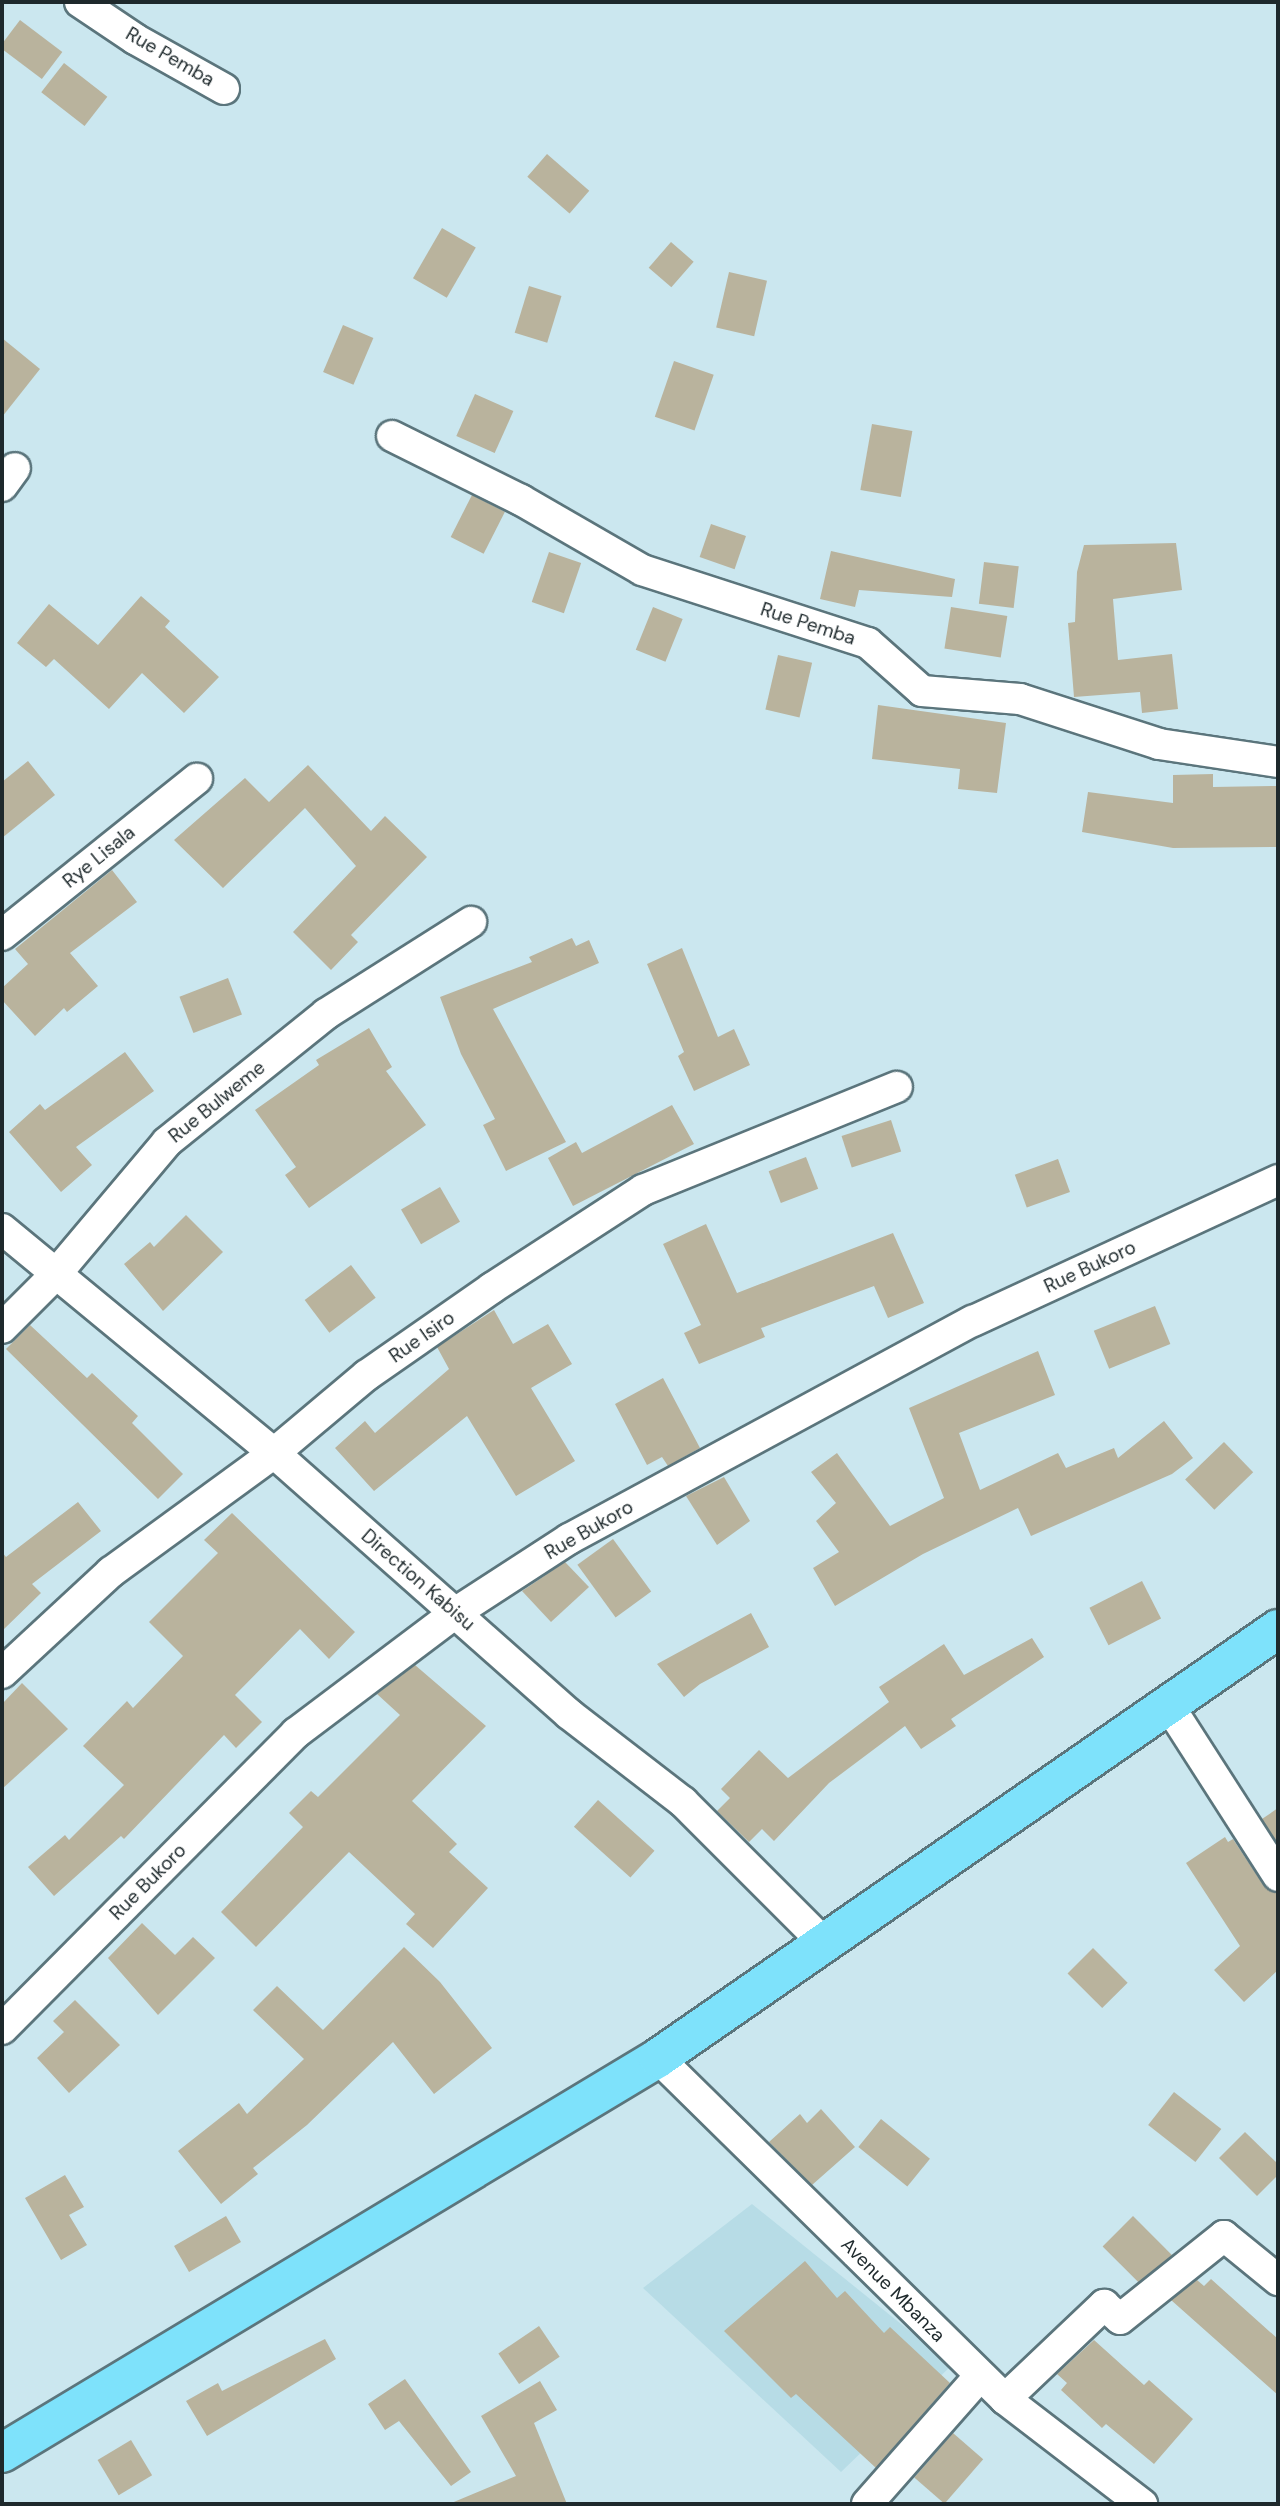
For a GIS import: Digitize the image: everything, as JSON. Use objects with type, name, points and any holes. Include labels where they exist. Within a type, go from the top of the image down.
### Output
[{"type":"highway","points":[[2,2453],[658,2058],[1278,1629]]},
{"type":"street","name":"Rue Pemba","points":[[80,2],[135,39],[224,89]]},
{"type":"street","name":"Rue Pemba","points":[[392,436],[521,500],[642,570],[868,643],[922,691],[1020,699],[1159,744],[1278,762]]},
{"type":"street","name":"Rye Lisala","points":[[2,935],[197,779]]},
{"type":"street","name":"Rue Bulweme","points":[[2,1328],[56,1274],[167,1142],[326,1014],[471,922]]},
{"type":"street","name":"Rue Isiro","points":[[2,1673],[111,1572],[274,1453],[378,1367],[643,1190],[897,1087]]},
{"type":"street","name":"Rue Bukoro","points":[[2,2029],[296,1733],[455,1613],[569,1539],[973,1321],[1278,1180]]},
{"type":"street","name":"Direction Kabisu","points":[[2,1229],[274,1453],[569,1714],[683,1802],[823,1942]]},
{"type":"street","points":[[1169,1706],[1278,1876]]},
{"type":"street","name":"Avenue Mbanza","points":[[658,2058],[980,2376],[1005,2399],[1142,2504]]},
{"type":"street","points":[[1005,2399],[1104,2305],[1120,2319],[1224,2236],[1278,2280]]},
{"type":"street","points":[[867,2504],[980,2376]]},
{"type":"shaded area","points":[[752,2204],[952,2365],[841,2472],[643,2288]]},
{"type":"building","points":[[20,20],[62,52],[42,79],[2,49],[2,44]]},
{"type":"building","points":[[64,63],[107,97],[85,126],[41,92]]},
{"type":"building","points":[[547,154],[589,191],[570,213],[527,177]]},
{"type":"building","points":[[442,228],[476,248],[447,298],[413,278]]},
{"type":"building","points":[[671,242],[694,262],[671,287],[649,268]]},
{"type":"building","points":[[729,272],[767,281],[754,336],[716,328]]},
{"type":"building","points":[[529,286],[562,296],[547,343],[515,333]]},
{"type":"building","points":[[343,325],[373,338],[353,385],[323,372]]},
{"type":"building","points":[[2,338],[40,369],[2,417]]},
{"type":"building","points":[[674,361],[714,375],[695,430],[655,417]]},
{"type":"building","points":[[475,394],[513,411],[495,453],[456,436]]},
{"type":"building","points":[[872,424],[912,431],[901,497],[860,490]]},
{"type":"building","points":[[472,495],[505,512],[484,554],[451,537]]},
{"type":"building","points":[[711,524],[746,536],[735,569],[700,557]]},
{"type":"building","points":[[1176,543],[1182,590],[1113,599],[1118,660],[1172,654],[1178,709],[1142,713],[1140,692],[1074,697],[1068,623],[1075,622],[1077,572],[1084,545]]},
{"type":"building","points":[[831,551],[955,579],[952,597],[859,590],[855,607],[820,599]]},
{"type":"building","points":[[549,552],[581,563],[564,613],[532,602]]},
{"type":"building","points":[[984,562],[1019,566],[1014,608],[979,604]]},
{"type":"building","points":[[141,596],[170,621],[165,627],[219,677],[184,713],[142,673],[109,709],[54,659],[46,667],[17,643],[49,604],[98,645]]},
{"type":"building","points":[[653,607],[683,619],[665,662],[636,650]]},
{"type":"building","points":[[951,607],[1007,616],[1001,657],[944,648]]},
{"type":"building","points":[[778,655],[812,663],[800,717],[765,710]]},
{"type":"building","points":[[878,705],[1006,723],[997,793],[958,789],[960,769],[872,759]]},
{"type":"building","points":[[28,761],[55,795],[2,838],[2,782]]},
{"type":"building","points":[[308,765],[371,831],[385,816],[427,857],[351,935],[358,942],[331,970],[293,932],[356,866],[305,808],[223,888],[174,840],[245,778],[269,802]]},
{"type":"building","points":[[1213,774],[1213,787],[1278,786],[1278,847],[1173,848],[1082,832],[1088,792],[1173,803],[1173,775]]},
{"type":"building","points":[[112,870],[137,902],[70,953],[98,986],[67,1012],[64,1008],[35,1036],[2,1000],[2,988],[28,964],[15,949]]},
{"type":"building","points":[[572,938],[576,946],[589,940],[599,963],[493,1009],[566,1142],[506,1171],[483,1125],[495,1119],[461,1054],[440,997],[532,962],[529,957]]},
{"type":"building","points":[[682,948],[718,1037],[734,1029],[750,1065],[694,1091],[678,1056],[684,1052],[647,964]]},
{"type":"building","points":[[228,978],[242,1014],[193,1033],[179,997]]},
{"type":"building","points":[[369,1028],[392,1067],[386,1071],[426,1125],[309,1208],[285,1175],[296,1167],[255,1110],[319,1065],[316,1060]]},
{"type":"building","points":[[125,1052],[154,1091],[76,1147],[92,1165],[61,1192],[9,1132],[40,1104],[45,1110]]},
{"type":"building","points":[[672,1105],[694,1144],[573,1206],[548,1158],[576,1142],[582,1153]]},
{"type":"building","points":[[891,1120],[901,1151],[852,1167],[842,1136]]},
{"type":"building","points":[[806,1157],[818,1189],[781,1203],[769,1171]]},
{"type":"building","points":[[1058,1159],[1070,1192],[1027,1208],[1015,1175]]},
{"type":"building","points":[[440,1187],[460,1222],[421,1244],[401,1210]]},
{"type":"building","points":[[186,1215],[223,1252],[163,1311],[124,1264],[150,1242],[154,1247]]},
{"type":"building","points":[[706,1224],[737,1293],[893,1233],[924,1303],[888,1318],[874,1286],[761,1328],[765,1337],[699,1364],[684,1333],[701,1325],[663,1244]]},
{"type":"building","points":[[351,1265],[376,1298],[329,1333],[305,1300]]},
{"type":"building","points":[[1155,1306],[1170,1344],[1109,1369],[1094,1331]]},
{"type":"building","points":[[494,1310],[513,1344],[548,1324],[572,1364],[531,1388],[575,1461],[516,1496],[467,1416],[374,1491],[335,1448],[365,1421],[375,1433],[449,1369],[437,1347]]},
{"type":"building","points":[[30,1325],[87,1378],[92,1373],[138,1416],[132,1423],[183,1474],[158,1499],[6,1349]]},
{"type":"building","points":[[1038,1351],[1055,1395],[959,1433],[980,1490],[1058,1453],[1066,1468],[1114,1448],[1118,1458],[1164,1421],[1193,1458],[1172,1474],[1031,1536],[1018,1508],[923,1554],[835,1606],[813,1568],[839,1552],[816,1521],[836,1503],[811,1472],[837,1453],[890,1526],[944,1498],[909,1408]]},
{"type":"building","points":[[663,1378],[700,1448],[668,1466],[662,1457],[647,1465],[615,1404]]},
{"type":"building","points":[[1224,1442],[1253,1472],[1214,1510],[1185,1480]]},
{"type":"building","points":[[724,1477],[750,1521],[717,1545],[686,1496]]},
{"type":"building","points":[[78,1502],[101,1531],[32,1584],[41,1593],[2,1631],[2,1552],[6,1557]]},
{"type":"building","points":[[232,1513],[355,1632],[329,1659],[300,1629],[235,1695],[262,1722],[236,1748],[224,1735],[124,1839],[121,1836],[54,1896],[28,1867],[65,1835],[69,1840],[124,1785],[83,1746],[127,1701],[133,1708],[183,1656],[149,1622],[218,1553],[204,1540]]},
{"type":"building","points":[[613,1539],[651,1592],[616,1617],[577,1565]]},
{"type":"building","points":[[565,1562],[589,1587],[551,1622],[522,1591]]},
{"type":"building","points":[[1142,1581],[1161,1618],[1108,1645],[1089,1608]]},
{"type":"building","points":[[751,1613],[769,1647],[700,1684],[684,1697],[657,1664]]},
{"type":"building","points":[[1032,1638],[1044,1657],[951,1719],[956,1726],[921,1749],[905,1726],[829,1783],[774,1841],[762,1829],[749,1842],[717,1811],[730,1798],[721,1789],[759,1750],[788,1778],[889,1702],[879,1687],[944,1644],[964,1675]]},
{"type":"building","points":[[415,1665],[486,1726],[412,1801],[457,1844],[449,1852],[488,1888],[433,1948],[406,1924],[415,1914],[349,1852],[256,1947],[221,1912],[303,1827],[289,1813],[311,1791],[318,1797],[400,1715],[377,1694]]},
{"type":"building","points":[[22,1683],[68,1729],[2,1789],[2,1704]]},
{"type":"building","points":[[598,1800],[654,1851],[630,1878],[574,1827]]},
{"type":"building","points":[[1278,1808],[1278,1844],[1262,1819]]},
{"type":"building","points":[[1225,1837],[1228,1842],[1233,1839],[1264,1886],[1278,1893],[1278,1970],[1244,2002],[1214,1970],[1240,1946],[1186,1863]]},
{"type":"building","points":[[142,1923],[175,1955],[193,1937],[215,1958],[158,2015],[108,1958]]},
{"type":"building","points":[[404,1947],[440,1982],[492,2048],[434,2094],[393,2042],[307,2125],[253,2168],[258,2174],[221,2204],[178,2151],[239,2103],[247,2114],[304,2059],[253,2010],[277,1986],[323,2030]]},
{"type":"building","points":[[1093,1948],[1128,1983],[1102,2008],[1068,1973]]},
{"type":"building","points":[[75,2000],[120,2045],[69,2093],[37,2058],[64,2032],[53,2021]]},
{"type":"building","points":[[1174,2092],[1221,2129],[1195,2162],[1148,2125]]},
{"type":"building","points":[[821,2109],[855,2147],[812,2185],[769,2142],[800,2114],[807,2123]]},
{"type":"building","points":[[881,2119],[930,2159],[907,2187],[858,2147]]},
{"type":"building","points":[[1245,2132],[1278,2164],[1278,2175],[1257,2196],[1219,2158]]},
{"type":"building","points":[[65,2175],[84,2207],[69,2215],[87,2245],[61,2260],[25,2198]]},
{"type":"building","points":[[226,2216],[241,2242],[189,2272],[174,2246]]},
{"type":"building","points":[[1133,2216],[1172,2255],[1141,2285],[1103,2246]]},
{"type":"building","points":[[805,2261],[837,2298],[845,2291],[884,2333],[890,2327],[950,2383],[876,2468],[796,2394],[791,2398],[724,2331]]},
{"type":"building","points":[[1211,2279],[1278,2339],[1278,2395],[1171,2300],[1197,2280],[1204,2286]]},
{"type":"building","points":[[539,2326],[560,2357],[519,2384],[498,2353]]},
{"type":"building","points":[[325,2339],[336,2359],[207,2436],[186,2401],[218,2383],[222,2391]]},
{"type":"building","points":[[1094,2340],[1144,2385],[1149,2380],[1193,2419],[1154,2464],[1106,2424],[1102,2428],[1061,2390],[1067,2383],[1057,2374]]},
{"type":"building","points":[[405,2379],[471,2472],[451,2486],[399,2421],[385,2430],[368,2404]]},
{"type":"building","points":[[540,2381],[557,2410],[534,2423],[567,2504],[449,2504],[516,2476],[481,2416]]},
{"type":"building","points":[[953,2433],[983,2459],[944,2504],[914,2478]]},
{"type":"building","points":[[131,2440],[152,2475],[119,2495],[98,2460]]}]
